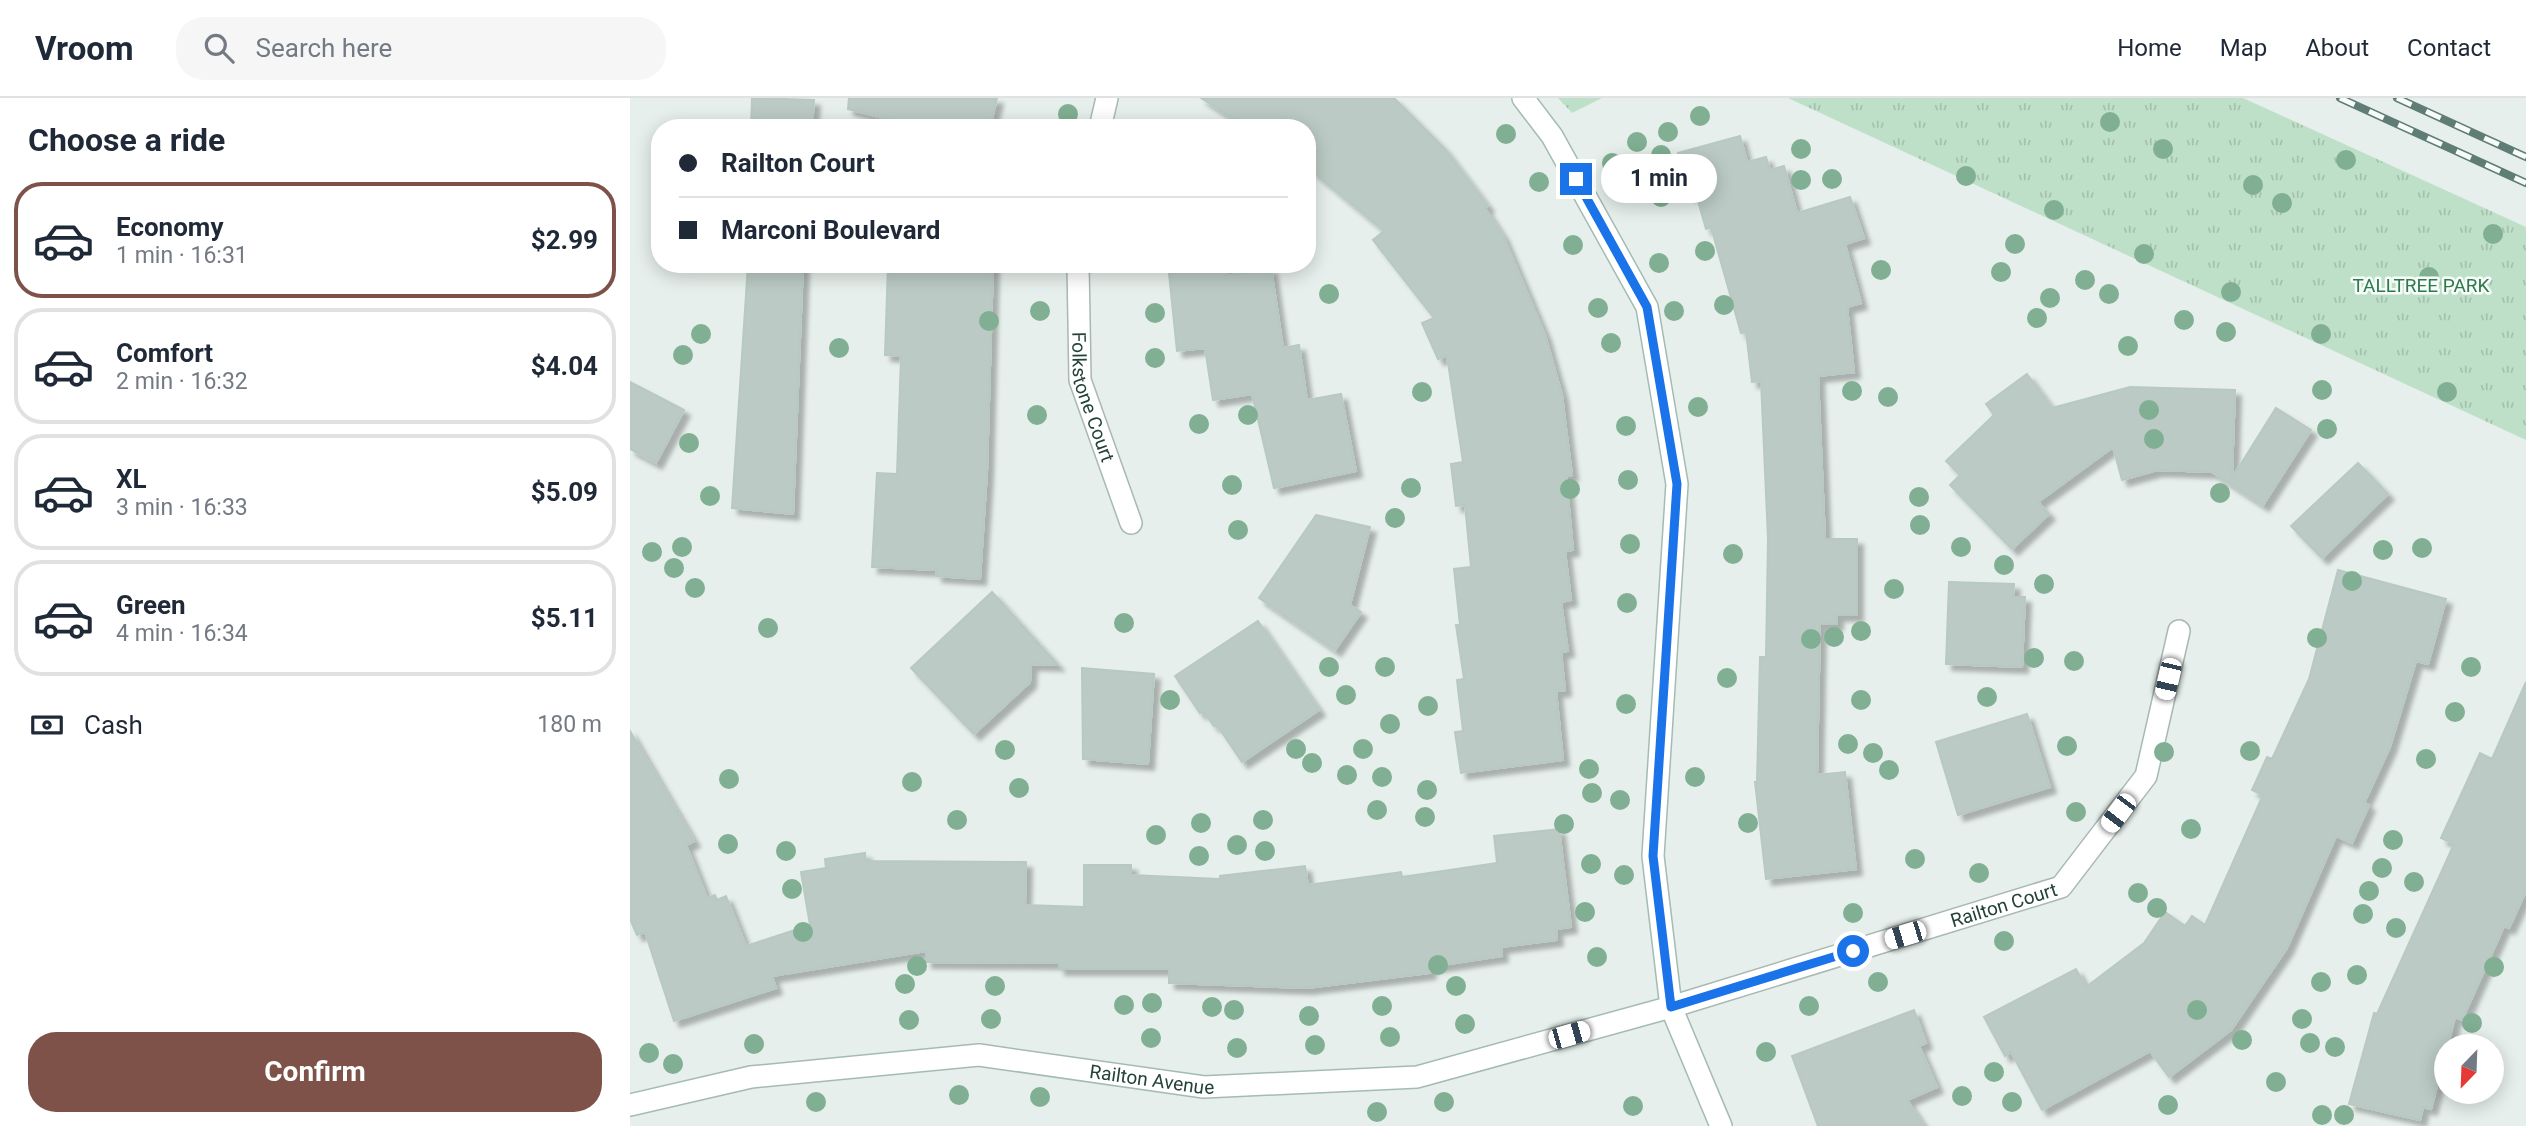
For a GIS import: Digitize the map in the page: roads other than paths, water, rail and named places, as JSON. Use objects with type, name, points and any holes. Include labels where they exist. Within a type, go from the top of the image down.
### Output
[{"type":"street","points":[[1102,119],[1107,98]]},
{"type":"street","points":[[1523,98],[1552,136],[1647,307],[1677,484],[1653,856],[1671,1007],[1721,1126]]},
{"type":"street","name":"Folkstone Court","points":[[1078,273],[1080,380],[1131,523]]},
{"type":"street","name":"Railton Court","points":[[1671,1007],[2061,887],[2146,776],[2179,631]]},
{"type":"street","name":"Railton Avenue","points":[[630,1105],[751,1077],[979,1055],[1204,1087],[1417,1077],[1671,1007]]},
{"type":"railway","points":[[2340,98],[2526,183]]},
{"type":"railway","points":[[2397,98],[2526,157]]},
{"type":"park label","name":"TALLTREE PARK","points":[[2421,285]]}]
